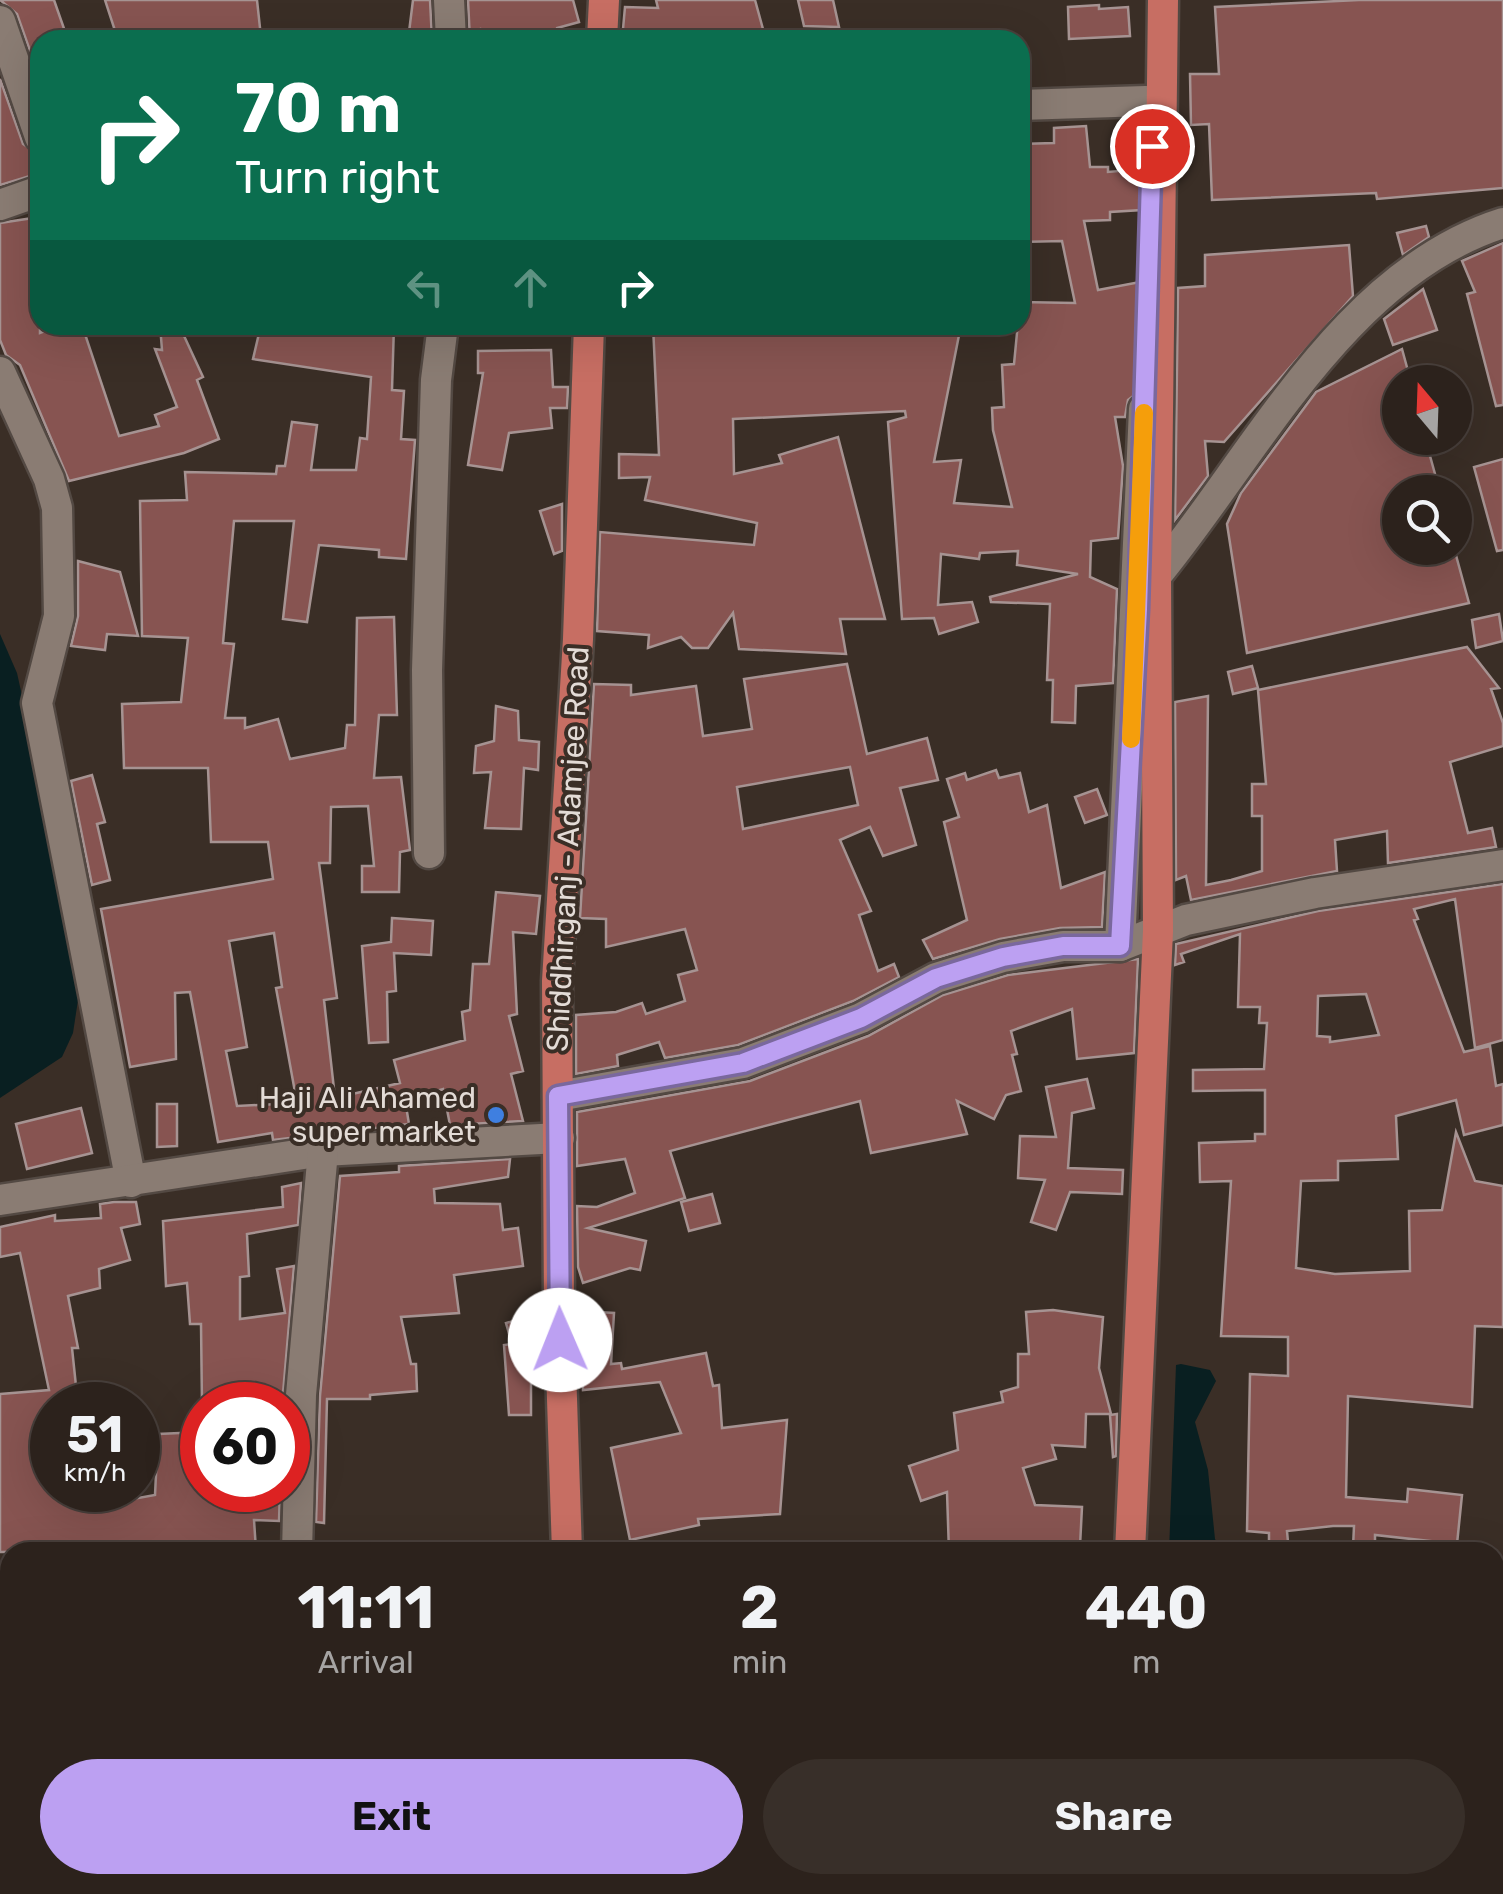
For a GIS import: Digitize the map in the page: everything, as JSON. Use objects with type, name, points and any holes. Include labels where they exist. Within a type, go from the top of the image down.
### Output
[{"type":"main road","points":[[602,30],[604,0]]},
{"type":"main road","points":[[1130,1542],[1158,931],[1156,576],[1163,0]]},
{"type":"main road","name":"Shiddhirganj - Adamjee Road","points":[[567,1542],[557,981],[578,639],[589,335]]},
{"type":"street","points":[[448,0],[450,30]]},
{"type":"street","points":[[0,21],[30,108]]},
{"type":"street","points":[[1030,104],[1109,99],[1146,101],[1153,108],[1138,609],[1120,946]]},
{"type":"street","points":[[0,205],[30,194]]},
{"type":"street","points":[[1156,576],[1308,369],[1352,322],[1420,267],[1479,230],[1503,223]]},
{"type":"street","points":[[430,854],[427,670],[436,380],[442,335]]},
{"type":"street","points":[[0,372],[49,479],[57,508],[61,541],[59,616],[37,703],[131,1182]]},
{"type":"street","points":[[558,1096],[743,1063],[861,1018],[936,978],[1003,957],[1063,946],[1120,946],[1186,920],[1315,894],[1503,865]]},
{"type":"street","points":[[0,1200],[323,1151],[559,1138]]},
{"type":"street","points":[[297,1542],[302,1395],[323,1151]]},
{"type":"water","points":[[0,634],[17,673],[53,836],[78,971],[78,1000],[73,1033],[62,1057],[0,1098]]},
{"type":"water","points":[[1176,1365],[1210,1370],[1216,1381],[1195,1422],[1208,1470],[1217,1542],[1169,1542]]},
{"type":"building","points":[[0,0],[54,0],[64,30],[30,30],[30,51],[17,14]]},
{"type":"building","points":[[105,0],[257,0],[260,30],[115,30]]},
{"type":"building","points":[[413,0],[430,0],[432,30],[409,30]]},
{"type":"building","points":[[468,0],[573,0],[579,22],[556,30],[470,30]]},
{"type":"building","points":[[656,0],[755,0],[763,30],[623,30],[625,7],[658,8]]},
{"type":"building","points":[[798,0],[833,0],[839,27],[804,26]]},
{"type":"building","points":[[1359,0],[1503,0],[1503,188],[1377,199],[1376,193],[1212,200],[1209,124],[1191,125],[1190,74],[1219,74],[1215,7]]},
{"type":"building","points":[[1099,5],[1099,9],[1128,7],[1130,36],[1069,39],[1068,7]]},
{"type":"building","points":[[0,79],[23,144],[30,149],[30,176],[0,185]]},
{"type":"building","points":[[1086,126],[1090,167],[1108,167],[1108,172],[1142,169],[1142,210],[1110,212],[1110,220],[1084,221],[1098,290],[1140,282],[1140,391],[1128,400],[1125,417],[1115,417],[1123,466],[1118,538],[1091,541],[1090,577],[1117,589],[1113,683],[1076,686],[1075,723],[1052,722],[1053,680],[1047,680],[1050,604],[991,602],[990,597],[1078,574],[1017,565],[1018,551],[980,553],[979,559],[941,554],[938,605],[972,602],[978,622],[939,634],[934,618],[902,619],[888,422],[906,417],[905,411],[733,419],[734,474],[782,463],[779,455],[838,437],[885,619],[840,619],[846,654],[739,649],[733,613],[708,648],[692,648],[681,637],[648,648],[649,635],[597,631],[600,532],[754,545],[757,523],[645,500],[650,477],[619,478],[619,454],[659,455],[653,335],[959,335],[934,462],[961,460],[954,503],[1012,507],[993,430],[992,408],[1004,407],[1002,365],[1014,364],[1017,335],[1030,335],[1030,302],[1075,303],[1062,241],[1030,242],[1030,144],[1054,143],[1054,128]]},
{"type":"building","points":[[30,218],[30,335],[85,335],[119,436],[159,426],[155,415],[177,407],[155,349],[162,350],[161,335],[184,335],[203,377],[197,380],[219,439],[184,453],[69,481],[20,365],[6,355],[0,340],[0,223]]},
{"type":"building","points":[[1426,226],[1429,237],[1403,255],[1397,233]]},
{"type":"building","points":[[1503,243],[1503,405],[1496,406],[1467,294],[1475,292],[1462,261]]},
{"type":"building","points":[[1349,245],[1353,296],[1224,442],[1205,441],[1208,476],[1175,520],[1178,288],[1205,286],[1205,255]]},
{"type":"building","points":[[1423,289],[1437,330],[1393,345],[1384,319]]},
{"type":"building","points":[[259,335],[394,335],[392,390],[404,391],[401,439],[415,440],[406,559],[379,557],[379,550],[319,545],[307,622],[283,619],[294,521],[234,521],[223,643],[234,644],[225,718],[245,718],[245,728],[278,719],[290,759],[345,748],[347,725],[355,725],[357,618],[394,617],[397,715],[379,715],[374,778],[401,777],[410,850],[400,852],[399,892],[362,892],[362,866],[374,866],[368,806],[331,807],[330,863],[319,863],[337,998],[324,1000],[335,1098],[400,1083],[394,1060],[465,1040],[462,1012],[470,1010],[473,964],[489,964],[496,892],[540,896],[536,934],[513,932],[517,1014],[509,1016],[523,1071],[511,1074],[523,1121],[450,1125],[443,1089],[405,1100],[409,1124],[273,1140],[272,1133],[218,1142],[190,992],[175,993],[176,1059],[130,1067],[101,909],[273,879],[268,842],[211,842],[208,768],[124,768],[122,704],[181,702],[188,638],[142,636],[140,501],[187,500],[185,472],[276,474],[277,466],[285,466],[292,422],[317,425],[311,470],[356,470],[360,438],[367,439],[371,377],[253,359]],"holes":[[[274,933],[282,987],[276,988],[297,1103],[237,1106],[226,1051],[247,1047],[229,941]]]},
{"type":"building","points":[[1402,349],[1406,365],[1382,365],[1382,455],[1430,455],[1435,475],[1382,475],[1382,565],[1459,565],[1469,603],[1247,653],[1227,524],[1241,493],[1316,392]]},
{"type":"building","points":[[551,350],[553,387],[568,387],[567,408],[550,408],[552,428],[509,433],[502,470],[468,465],[483,373],[478,373],[478,351]]},
{"type":"building","points":[[1503,459],[1503,550],[1497,551],[1474,467]]},
{"type":"building","points":[[562,504],[562,551],[554,554],[540,511]]},
{"type":"building","points":[[78,561],[120,572],[138,636],[107,634],[105,650],[71,646],[78,616]]},
{"type":"building","points":[[1499,614],[1503,641],[1476,648],[1472,620]]},
{"type":"building","points":[[1467,647],[1499,688],[1491,689],[1503,723],[1503,746],[1450,762],[1468,833],[1492,828],[1496,847],[1388,863],[1387,831],[1335,840],[1337,871],[1191,900],[1186,876],[1176,880],[1175,702],[1208,696],[1206,885],[1262,871],[1262,816],[1252,816],[1252,784],[1266,784],[1258,690]]},
{"type":"building","points":[[847,664],[867,754],[927,738],[938,780],[900,788],[916,845],[883,856],[870,827],[840,840],[871,911],[859,915],[878,971],[894,964],[899,977],[853,1001],[738,1045],[665,1058],[659,1042],[617,1055],[618,1066],[576,1074],[576,1015],[616,1012],[642,1003],[646,1014],[685,1001],[678,975],[697,970],[685,929],[606,947],[606,919],[580,918],[594,684],[631,685],[631,695],[696,686],[703,736],[752,729],[744,679]],"holes":[[[850,767],[858,805],[743,829],[737,787]]]},
{"type":"building","points":[[1252,666],[1258,688],[1233,694],[1228,672]]},
{"type":"building","points":[[496,706],[518,711],[519,740],[539,742],[538,770],[524,768],[521,829],[485,828],[491,772],[474,773],[476,746],[494,741]]},
{"type":"building","points":[[996,770],[999,778],[1020,773],[1029,812],[1047,805],[1061,888],[1105,872],[1102,927],[1060,928],[1000,939],[933,959],[923,940],[967,920],[944,822],[959,817],[947,779],[965,773],[967,780]]},
{"type":"building","points":[[92,775],[105,822],[97,824],[110,880],[92,885],[71,781]]},
{"type":"building","points":[[1097,789],[1107,815],[1085,823],[1075,797]]},
{"type":"building","points":[[1503,884],[1503,1040],[1475,1048],[1455,899],[1414,909],[1418,919],[1414,920],[1464,1052],[1490,1046],[1496,1086],[1503,1084],[1503,1125],[1464,1135],[1456,1100],[1396,1116],[1398,1159],[1338,1161],[1338,1180],[1301,1181],[1296,1268],[1335,1274],[1410,1271],[1409,1211],[1442,1210],[1456,1132],[1475,1181],[1503,1186],[1503,1327],[1475,1326],[1472,1407],[1348,1396],[1346,1497],[1407,1502],[1408,1489],[1462,1495],[1457,1542],[1375,1535],[1375,1542],[1353,1542],[1354,1526],[1287,1531],[1288,1542],[1269,1542],[1269,1533],[1247,1531],[1250,1374],[1288,1376],[1288,1337],[1221,1336],[1231,1181],[1200,1182],[1199,1143],[1255,1141],[1255,1134],[1265,1134],[1265,1090],[1193,1091],[1193,1070],[1264,1069],[1267,1023],[1259,1023],[1260,1007],[1238,1007],[1240,934],[1181,954],[1184,962],[1175,965],[1176,944],[1318,911]],"holes":[[[1366,994],[1379,1035],[1330,1042],[1330,1037],[1317,1036],[1318,996]]]},
{"type":"building","points":[[392,918],[433,921],[431,955],[394,953],[396,991],[387,992],[388,1042],[369,1043],[362,946],[391,942]]},
{"type":"building","points":[[1138,959],[1134,1053],[1077,1059],[1072,1009],[1011,1031],[1021,1091],[1006,1095],[994,1119],[957,1101],[967,1134],[871,1153],[860,1101],[670,1151],[685,1198],[588,1228],[646,1241],[640,1270],[630,1268],[583,1283],[578,1267],[577,1206],[597,1207],[635,1193],[625,1159],[577,1166],[577,1112],[750,1081],[868,1036],[943,995],[1008,975]]},
{"type":"building","points":[[1087,1079],[1094,1108],[1072,1113],[1068,1168],[1123,1170],[1122,1194],[1070,1192],[1056,1230],[1031,1222],[1045,1180],[1018,1178],[1020,1136],[1056,1137],[1046,1087]]},
{"type":"building","points":[[157,1104],[177,1104],[177,1146],[157,1147]]},
{"type":"building","points":[[81,1108],[92,1153],[27,1169],[16,1124]]},
{"type":"building","points":[[510,1159],[508,1177],[434,1189],[435,1203],[500,1204],[503,1230],[518,1228],[523,1266],[454,1275],[459,1313],[401,1317],[411,1364],[416,1364],[417,1391],[370,1395],[370,1399],[327,1399],[324,1523],[316,1522],[320,1396],[340,1176],[399,1172],[399,1166]]},
{"type":"building","points":[[301,1183],[298,1225],[247,1234],[249,1276],[240,1277],[240,1319],[285,1313],[277,1269],[294,1266],[284,1382],[202,1382],[201,1324],[190,1324],[187,1283],[166,1286],[163,1221],[283,1207],[282,1187]]},
{"type":"building","points":[[712,1194],[720,1223],[689,1231],[681,1202]]},
{"type":"building","points":[[136,1202],[140,1224],[121,1228],[130,1260],[99,1269],[100,1288],[68,1296],[78,1348],[72,1348],[76,1382],[47,1382],[20,1253],[0,1257],[0,1227],[55,1215],[55,1221],[101,1218],[100,1204]]},
{"type":"building","points":[[1053,1310],[1103,1317],[1099,1368],[1111,1414],[1086,1414],[1085,1447],[1052,1445],[1056,1459],[1023,1468],[1035,1505],[1082,1507],[1080,1542],[949,1542],[947,1492],[921,1501],[909,1466],[958,1450],[954,1413],[1003,1402],[1001,1392],[1018,1387],[1018,1354],[1029,1354],[1026,1312]]},
{"type":"building","points":[[580,1311],[614,1313],[611,1364],[621,1363],[622,1369],[706,1353],[713,1386],[719,1385],[722,1428],[787,1420],[780,1514],[698,1519],[699,1525],[630,1540],[611,1448],[681,1433],[660,1382],[583,1390]]},
{"type":"building","points":[[531,1316],[538,1366],[531,1367],[531,1415],[509,1415],[504,1345],[512,1344],[506,1323]]},
{"type":"building","points":[[30,1392],[30,1512],[160,1512],[160,1434],[180,1433],[180,1512],[279,1512],[279,1521],[254,1520],[255,1542],[0,1542],[0,1394]]},
{"type":"building","points":[[1117,1414],[1116,1456],[1113,1457],[1110,1415]]},
{"type":"slow traffic","points":[[1131,739],[1144,413]]},
{"type":"place","name":"Haji Ali Ahamed super market","points":[[496,1115]]},
{"type":"route","points":[[560,1340],[558,1096],[743,1063],[861,1018],[936,978],[1003,957],[1063,946],[1120,946],[1138,609],[1152,146]]}]
